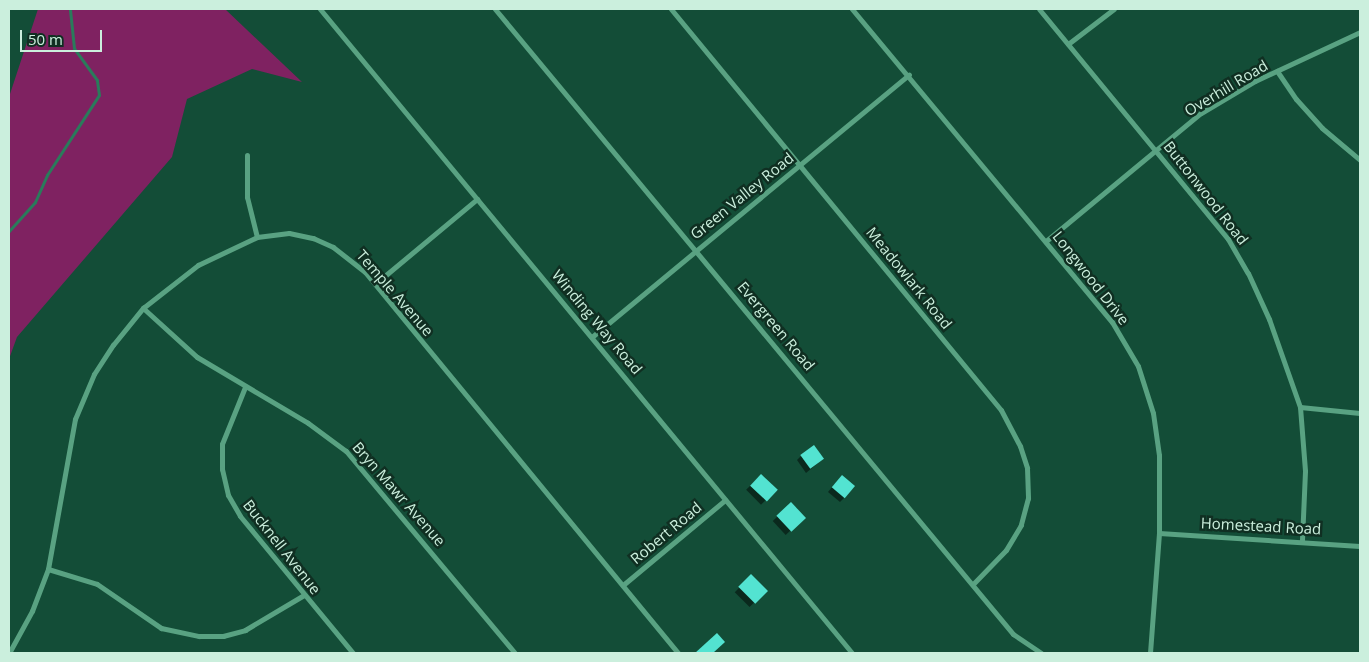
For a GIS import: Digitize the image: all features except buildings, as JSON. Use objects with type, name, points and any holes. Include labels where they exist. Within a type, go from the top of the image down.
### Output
[{"type":"street","name":"Winding Way Road","points":[[320,9],[852,653]]},
{"type":"street","name":"Evergreen Road","points":[[495,9],[1013,634],[1042,653]]},
{"type":"street","name":"Meadowlark Road","points":[[671,9],[801,164],[1001,410],[1020,446],[1027,468],[1028,498],[1021,525],[1006,550],[972,584]]},
{"type":"street","name":"Longwood Drive","points":[[852,9],[1112,322],[1138,366],[1153,413],[1159,455],[1160,533],[1150,653]]},
{"type":"street","name":"Buttonwood Road","points":[[1039,9],[1156,149],[1228,239],[1248,273],[1269,320],[1300,406],[1305,471],[1302,541]]},
{"type":"street","points":[[1068,44],[1114,9]]},
{"type":"street","name":"Overhill Road","points":[[1046,241],[1201,113],[1277,71],[1360,32]]},
{"type":"street","points":[[1277,71],[1296,99],[1322,128],[1360,160]]},
{"type":"street","name":"Green Valley Road","points":[[592,336],[908,75]]},
{"type":"street","points":[[247,155],[246,197],[257,237]]},
{"type":"street","points":[[375,284],[478,199]]},
{"type":"street","name":"Temple Avenue","points":[[9,653],[32,611],[48,569],[61,512],[68,444],[78,409],[101,362],[143,308],[193,269],[257,237],[289,233],[320,241],[347,256],[375,284],[678,653]]},
{"type":"street","name":"Bryn Mawr Avenue","points":[[143,308],[184,348],[245,387],[317,428],[353,457],[516,653]]},
{"type":"street","name":"Bucknell Avenue","points":[[245,387],[222,444],[224,483],[240,516],[304,596],[353,653]]},
{"type":"street","points":[[1300,406],[1360,412]]},
{"type":"street","name":"Robert Road","points":[[623,585],[725,500]]},
{"type":"street","name":"Homestead Road","points":[[1160,533],[1360,546]]},
{"type":"street","points":[[48,569],[97,584],[161,628],[199,636],[223,636],[245,630],[304,596]]},
{"type":"shaded area","points":[[38,9],[225,9],[302,82],[252,69],[187,99],[172,157],[17,337],[9,359],[9,97]]},
{"type":"waterway","points":[[9,231],[35,202],[47,175],[99,95],[97,80],[74,48],[70,9]]}]
